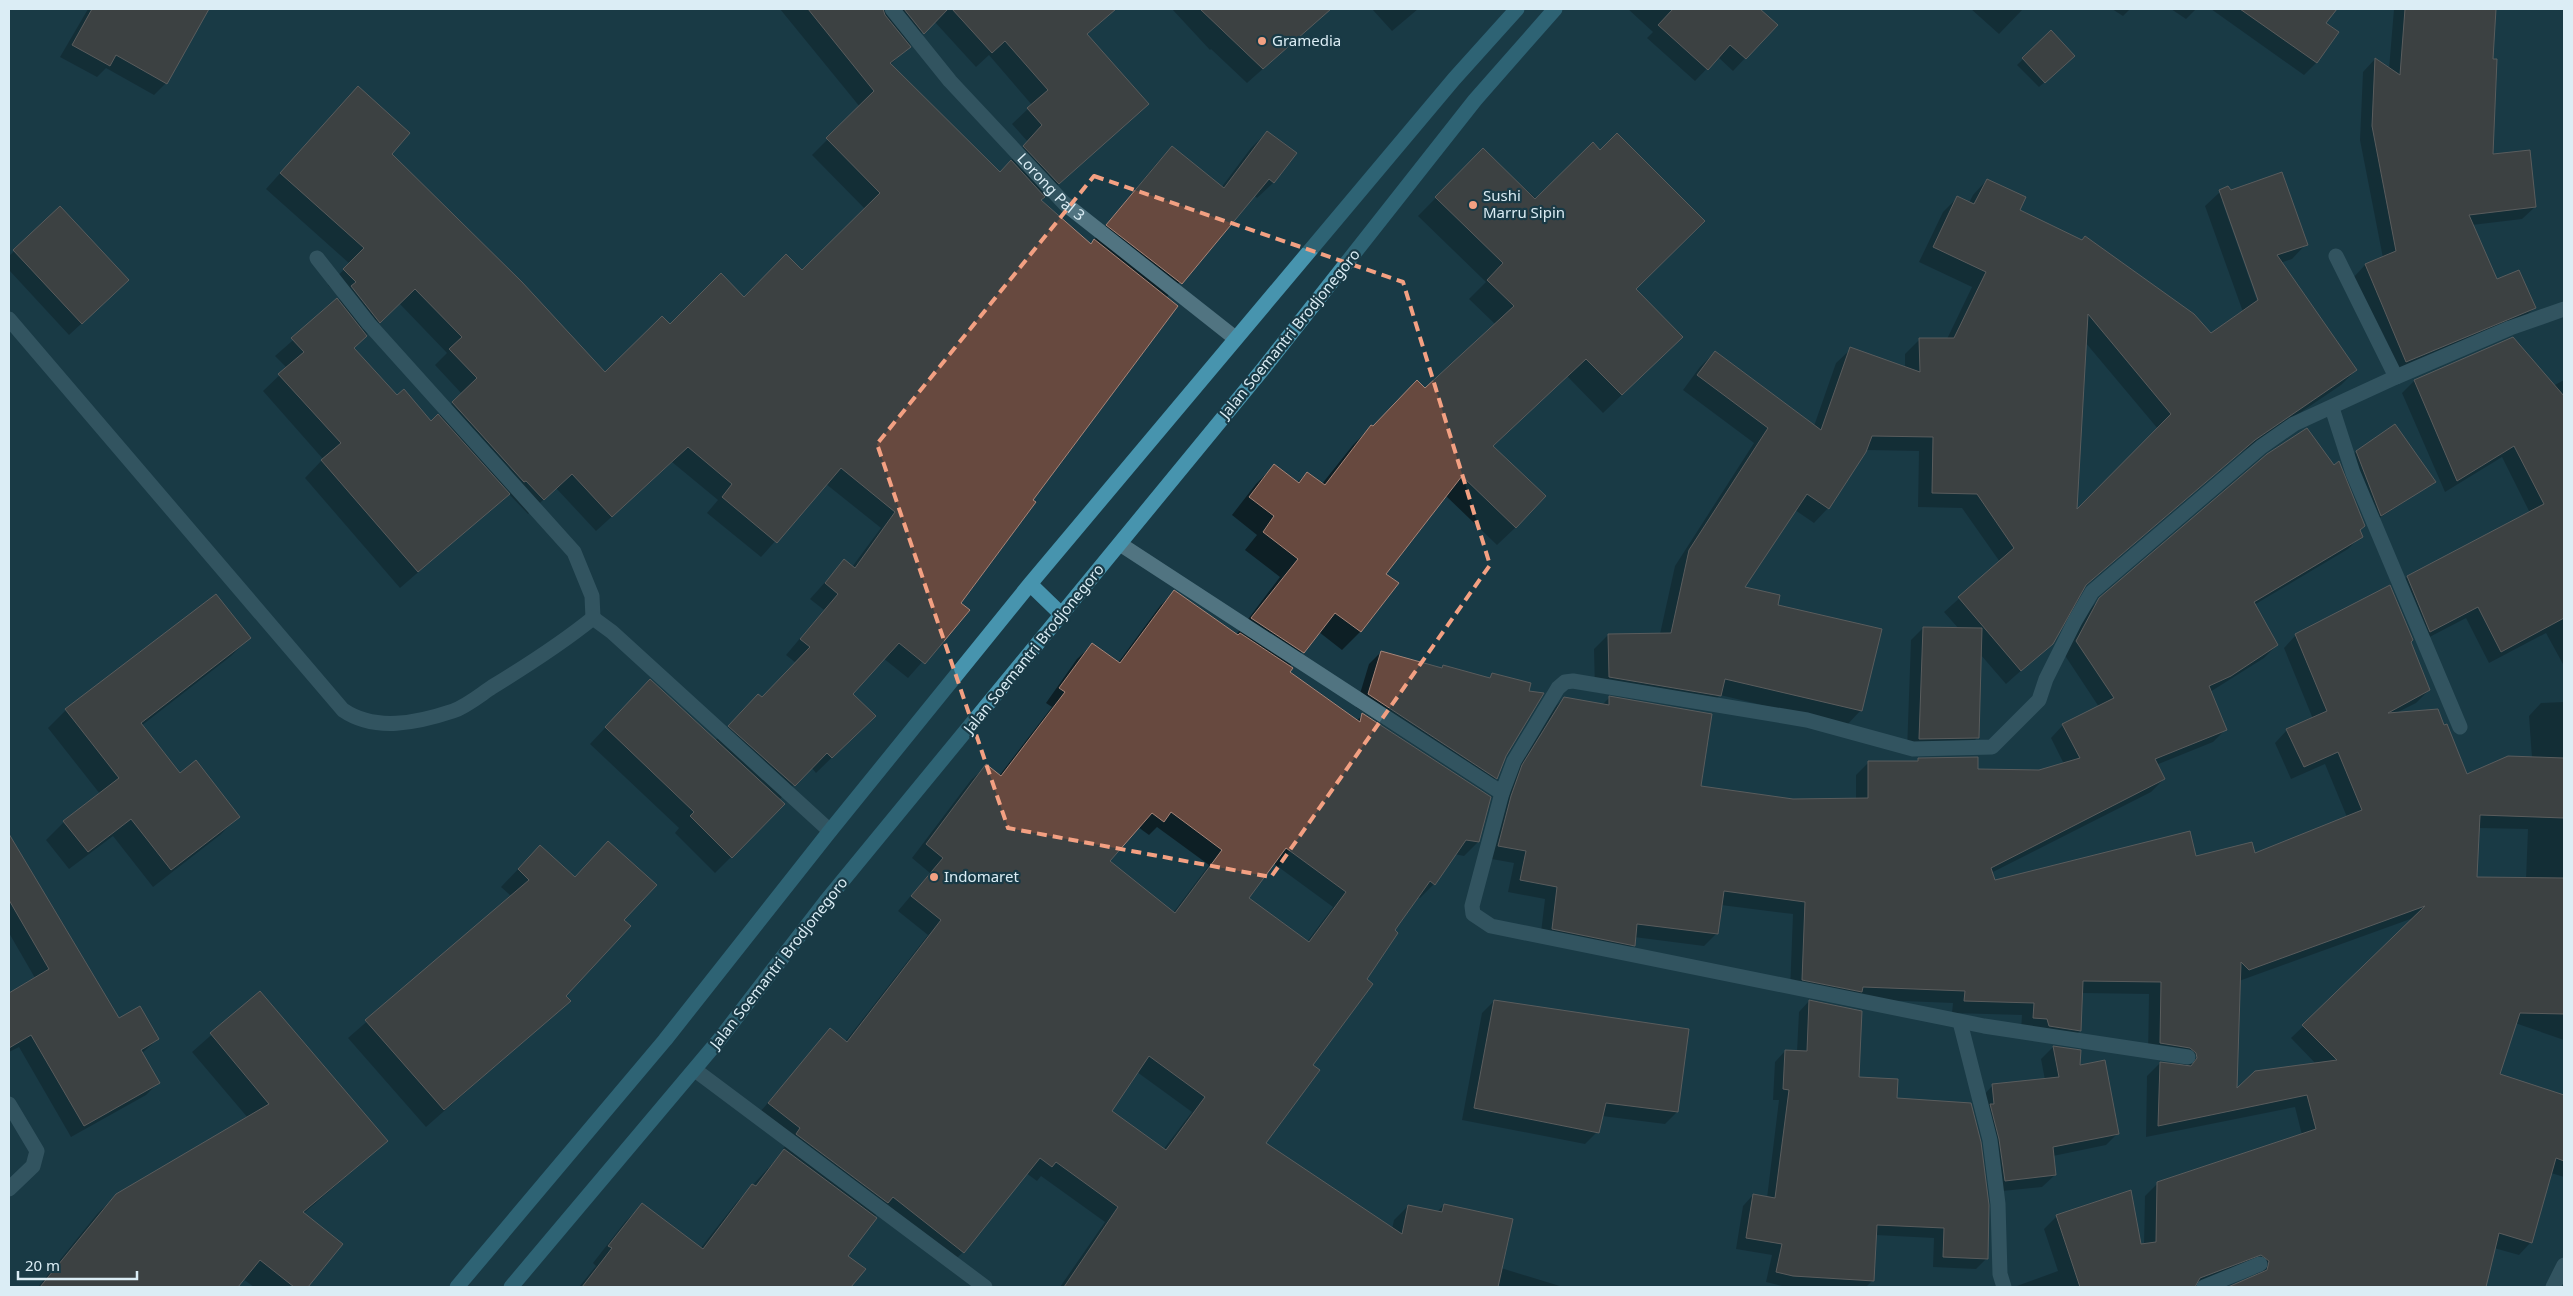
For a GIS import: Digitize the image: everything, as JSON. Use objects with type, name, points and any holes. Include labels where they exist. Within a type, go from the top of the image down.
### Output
[{"type":"main road","points":[[457,1287],[665,1040],[830,831],[1030,584],[1454,78],[1517,9]]},
{"type":"main road","name":"Jalan Soemantri Brodjonegoro","points":[[511,1287],[695,1070],[826,901],[1263,369],[1475,100],[1556,9]]},
{"type":"main road","points":[[1030,584],[1062,615]]},
{"type":"street","name":"Lorong Pal 3","points":[[892,9],[950,81],[1064,203],[1235,338]]},
{"type":"street","points":[[2336,256],[2396,377]]},
{"type":"street","points":[[317,258],[369,324],[574,552],[592,596],[593,618]]},
{"type":"street","points":[[2188,1057],[1960,1022],[1490,926],[1481,922],[1473,914],[1472,906],[1502,793],[1514,761],[1558,688],[1565,682],[1573,681],[1807,720],[1913,749],[1992,747],[2039,700],[2046,679],[2075,620],[2092,592],[2261,447],[2294,424],[2396,377],[2510,328],[2564,309]]},
{"type":"street","points":[[9,319],[343,710],[357,719],[378,724],[414,721],[455,710],[557,648],[593,618]]},
{"type":"street","points":[[2332,408],[2353,473],[2460,727]]},
{"type":"street","points":[[1120,544],[1502,793]]},
{"type":"street","points":[[593,618],[612,632],[830,831]]},
{"type":"street","points":[[1960,1022],[1990,1140],[1998,1204],[2000,1274],[2004,1287]]},
{"type":"street","points":[[695,1070],[985,1287]]},
{"type":"street","points":[[9,1104],[37,1151],[33,1166],[9,1189]]},
{"type":"street","points":[[2204,1287],[2260,1264]]},
{"type":"street","points":[[2553,1287],[2564,1265]]},
{"type":"highlighted area","points":[[1094,176],[1403,282],[1490,565],[1271,877],[1008,828],[877,444]]},
{"type":"building","points":[[92,9],[209,9],[167,84],[116,55],[110,66],[72,45]]},
{"type":"building","points":[[808,9],[883,9],[885,15],[911,47],[890,63],[1000,172],[1011,160],[1045,197],[1041,200],[1091,244],[1094,239],[1178,306],[1033,500],[1036,502],[961,603],[970,610],[925,664],[899,643],[853,694],[876,716],[832,758],[827,753],[795,786],[728,726],[758,694],[762,697],[810,647],[800,639],[838,594],[825,583],[844,559],[855,568],[895,512],[841,468],[777,543],[722,497],[732,484],[688,447],[612,517],[572,474],[544,500],[526,481],[524,482],[452,402],[477,378],[449,349],[462,337],[415,289],[380,323],[351,286],[356,282],[343,269],[364,248],[280,173],[358,86],[410,133],[392,154],[522,282],[605,372],[662,316],[670,324],[721,273],[744,297],[786,254],[802,270],[880,193],[826,138],[874,91]]},
{"type":"building","points":[[904,9],[948,9],[924,34]]},
{"type":"building","points":[[952,9],[1116,9],[1087,34],[1149,104],[1059,184],[1023,146],[1042,125],[1027,108],[1048,90],[1005,41],[992,53]]},
{"type":"building","name":"Gramedia","points":[[1200,9],[1331,9],[1263,69]]},
{"type":"building","points":[[1673,9],[1760,9],[1778,25],[1746,59],[1730,45],[1708,70],[1658,25]]},
{"type":"building","points":[[2240,9],[2337,9],[2326,23],[2339,32],[2317,63]]},
{"type":"building","points":[[2405,9],[2496,9],[2493,59],[2497,59],[2493,154],[2530,150],[2536,207],[2469,215],[2497,279],[2519,270],[2536,308],[2406,362],[2365,264],[2396,251],[2372,126],[2375,58],[2400,75]]},
{"type":"building","points":[[2051,30],[2075,56],[2045,83],[2022,58]]},
{"type":"building","points":[[1267,131],[1297,153],[1274,183],[1269,179],[1182,284],[1106,225],[1172,146],[1224,188]]},
{"type":"building","points":[[1617,133],[1705,221],[1636,289],[1683,337],[1622,395],[1586,359],[1493,446],[1546,496],[1516,528],[1462,476],[1386,574],[1399,583],[1361,632],[1335,613],[1304,653],[1251,618],[1298,559],[1263,532],[1274,516],[1249,497],[1274,464],[1299,483],[1307,472],[1325,485],[1371,425],[1373,426],[1417,380],[1425,388],[1514,306],[1487,280],[1503,263],[1435,197],[1483,148],[1535,199],[1593,142],[1600,150]]},
{"type":"building","points":[[2282,172],[2308,245],[2277,255],[2357,370],[2255,440],[2086,585],[2053,644],[2021,671],[1958,597],[2014,548],[1977,494],[1932,493],[1933,437],[1872,436],[1866,452],[1829,509],[1807,494],[1745,587],[1780,595],[1778,605],[1882,629],[1862,711],[1725,679],[1721,696],[1609,677],[1608,634],[1671,633],[1689,550],[1768,428],[1697,375],[1715,351],[1821,430],[1850,347],[1920,372],[1919,338],[1954,338],[1986,272],[1933,247],[1957,196],[1974,204],[1987,179],[2026,197],[2020,210],[2082,240],[2085,236],[2194,314],[2211,333],[2258,300],[2219,190],[2228,186],[2231,190]],"holes":[[[2088,314],[2171,414],[2077,509]]]},
{"type":"building","points":[[60,206],[129,280],[82,324],[13,250]]},
{"type":"building","points":[[337,298],[367,336],[354,348],[397,395],[404,389],[431,421],[438,414],[510,494],[418,572],[321,460],[341,443],[278,374],[304,352],[291,338]]},
{"type":"building","points":[[2513,337],[2564,396],[2564,618],[2501,652],[2478,607],[2430,632],[2407,576],[2544,504],[2514,446],[2457,481],[2414,380]]},
{"type":"building","points":[[2395,424],[2436,482],[2381,516],[2356,451]]},
{"type":"building","points":[[2307,428],[2334,465],[2339,461],[2365,526],[2360,530],[2363,537],[2254,602],[2278,645],[2231,676],[2209,686],[2227,730],[2155,759],[2165,779],[1991,868],[1995,880],[2190,831],[2196,856],[2252,842],[2255,853],[2362,810],[2338,752],[2304,767],[2286,729],[2327,711],[2295,634],[2390,585],[2413,640],[2411,642],[2430,690],[2388,713],[2438,709],[2444,725],[2447,724],[2467,774],[2508,756],[2564,758],[2564,818],[2480,815],[2477,877],[2564,878],[2564,1014],[2520,1013],[2500,1074],[2564,1095],[2564,1161],[2556,1158],[2532,1243],[2499,1233],[2486,1287],[2228,1287],[2267,1270],[2269,1261],[2261,1255],[2200,1278],[2195,1287],[2080,1287],[2056,1215],[2131,1190],[2141,1244],[2156,1242],[2157,1182],[2316,1129],[2307,1095],[2158,1126],[2160,1062],[2191,1066],[2197,1058],[2196,1053],[2190,1048],[2160,1043],[2161,982],[2083,981],[2081,1031],[2049,1026],[2047,1019],[2033,1018],[2034,1003],[1964,1001],[1965,991],[1863,987],[1862,992],[1802,980],[1805,902],[1724,891],[1718,934],[1637,924],[1635,946],[1552,929],[1557,887],[1520,880],[1526,851],[1498,846],[1511,796],[1522,765],[1564,697],[1609,705],[1609,696],[1712,714],[1701,786],[1793,799],[1868,798],[1868,761],[1918,761],[1918,758],[1978,757],[1978,769],[2039,770],[2080,758],[2062,724],[2114,698],[2076,641],[2099,598],[2267,454]],"holes":[[[2425,906],[2302,1025],[2337,1060],[2255,1071],[2237,1088],[2241,962],[2249,970]]]},
{"type":"building","points":[[1174,590],[1238,635],[1240,633],[1293,668],[1290,672],[1360,722],[1362,713],[1491,797],[1479,842],[1466,840],[1435,885],[1430,881],[1395,930],[1398,933],[1367,979],[1373,984],[1313,1065],[1320,1070],[1266,1143],[1402,1234],[1408,1205],[1442,1212],[1444,1204],[1513,1219],[1498,1287],[1064,1287],[1118,1207],[1056,1162],[1052,1167],[1040,1158],[964,1253],[893,1197],[888,1203],[796,1134],[800,1128],[768,1103],[830,1028],[847,1042],[941,920],[911,896],[943,858],[926,844],[986,764],[1001,776],[1065,692],[1059,688],[1092,643],[1120,663]],"holes":[[[1171,812],[1222,850],[1175,913],[1110,861],[1152,813],[1164,822]],[[1286,848],[1346,892],[1309,942],[1249,898]],[[1149,1056],[1205,1097],[1166,1150],[1112,1111]]]},
{"type":"building","points":[[216,594],[251,638],[141,723],[180,773],[196,760],[240,817],[171,870],[131,819],[88,852],[63,821],[119,778],[65,709]]},
{"type":"building","points":[[1923,627],[1982,628],[1979,738],[1919,739]]},
{"type":"building","points":[[1381,651],[1442,668],[1443,665],[1490,678],[1492,673],[1531,683],[1529,691],[1544,693],[1506,756],[1497,779],[1368,694]]},
{"type":"building","points":[[650,679],[785,804],[732,858],[690,816],[694,812],[605,727]]},
{"type":"building","points":[[9,834],[119,1018],[140,1006],[159,1039],[141,1050],[160,1083],[84,1126],[31,1035],[9,1048],[9,993],[49,969],[9,900]]},
{"type":"building","points":[[608,841],[657,885],[624,920],[631,926],[566,996],[571,1001],[444,1110],[365,1020],[529,880],[518,869],[540,845],[575,877]]},
{"type":"building","points":[[260,991],[388,1141],[303,1212],[343,1244],[308,1287],[294,1287],[260,1260],[238,1287],[40,1287],[116,1194],[269,1104],[210,1033]]},
{"type":"building","points":[[1494,1000],[1689,1029],[1678,1112],[1606,1103],[1599,1133],[1474,1108]]},
{"type":"building","points":[[1809,1000],[1862,1011],[1859,1077],[1898,1079],[1897,1098],[1971,1103],[1981,1142],[1989,1205],[1988,1259],[1943,1257],[1944,1228],[1877,1225],[1874,1281],[1793,1276],[1776,1272],[1782,1244],[1746,1238],[1753,1194],[1775,1198],[1789,1090],[1783,1089],[1785,1050],[1807,1051]]},
{"type":"building","points":[[2053,1046],[2081,1050],[2080,1065],[2105,1060],[2119,1134],[2053,1147],[2056,1175],[2005,1181],[1999,1139],[1990,1104],[1994,1104],[1992,1084],[2059,1077]]},
{"type":"building","points":[[784,1149],[877,1218],[848,1256],[866,1269],[851,1287],[582,1287],[612,1248],[608,1246],[642,1203],[703,1249],[752,1184],[756,1186]]},
{"type":"place","name":"Gramedia","points":[[1262,41]]},
{"type":"place","name":"Sushi Marru Sipin","points":[[1473,205]]},
{"type":"place","name":"Indomaret","points":[[934,877]]}]
